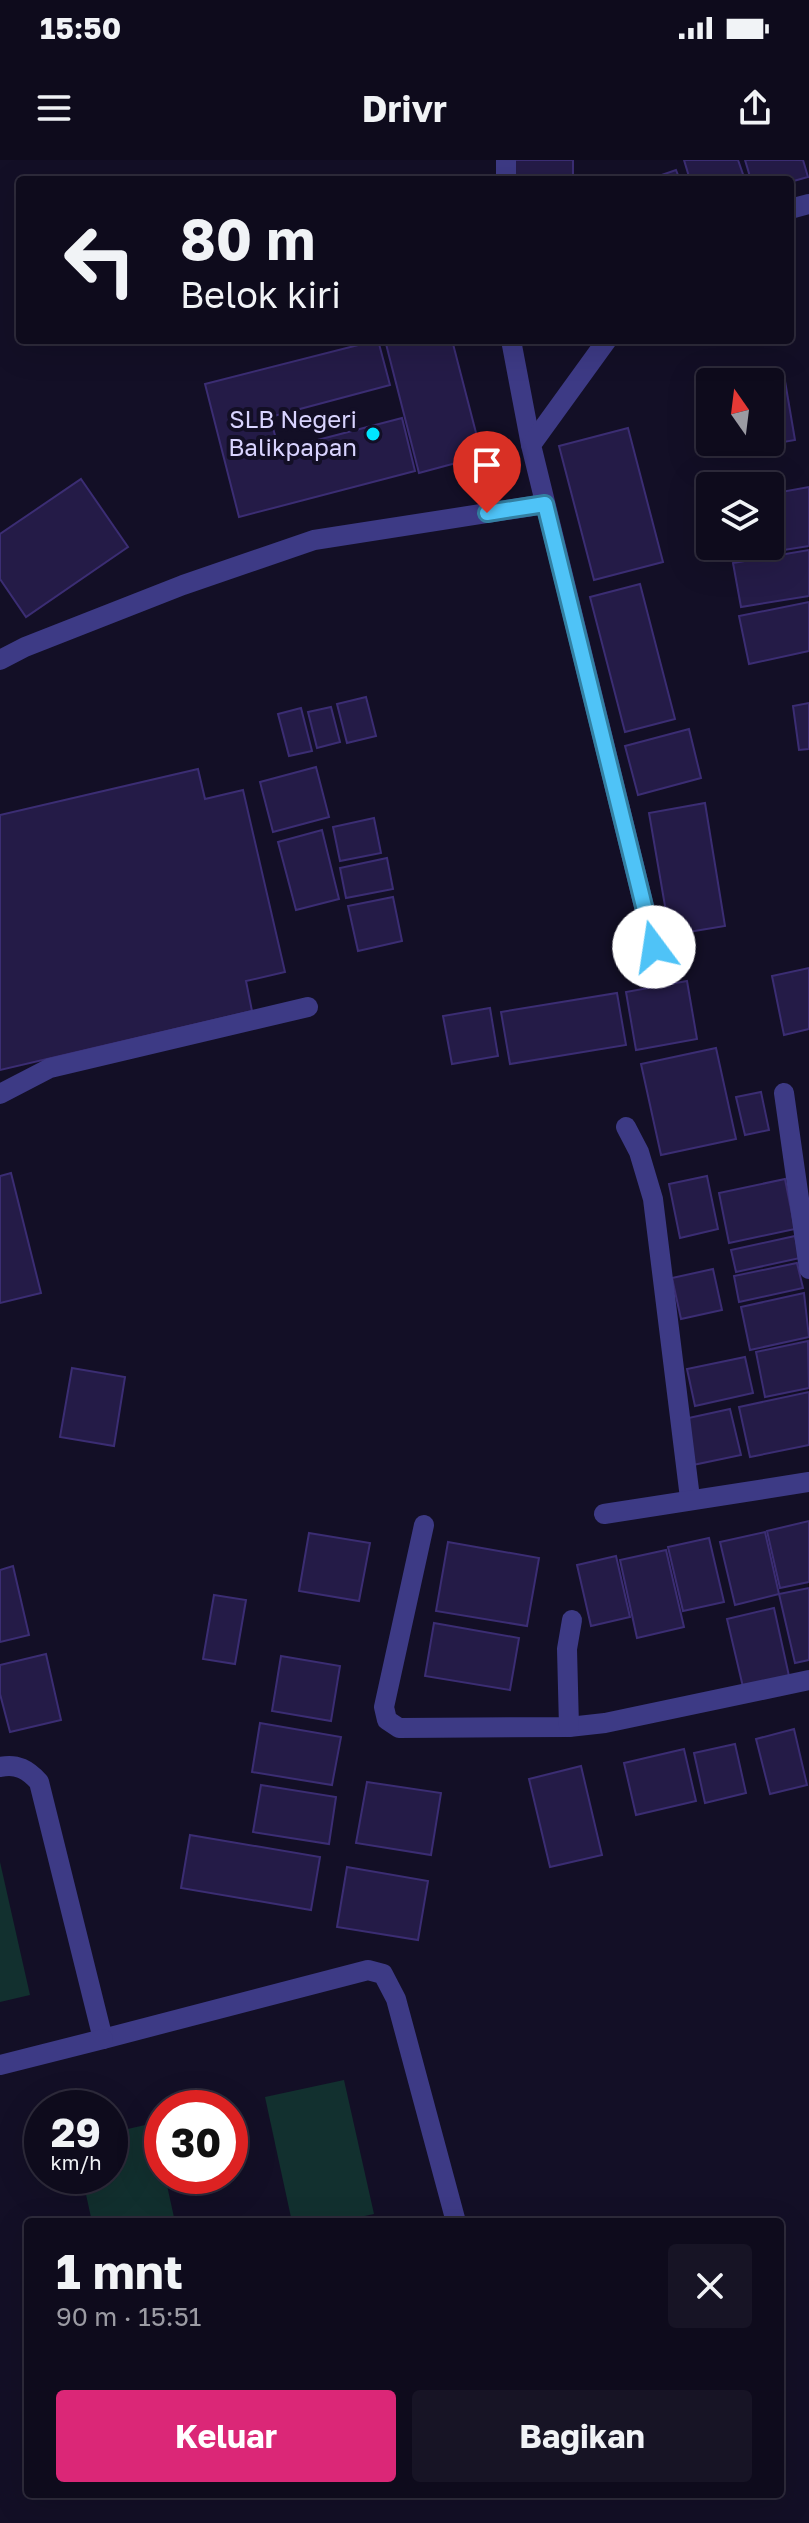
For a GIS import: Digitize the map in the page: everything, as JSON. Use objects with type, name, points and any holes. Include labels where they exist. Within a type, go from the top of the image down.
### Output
[{"type":"street","points":[[512,344],[531,445],[654,947]]},
{"type":"street","points":[[531,445],[604,344]]},
{"type":"street","points":[[0,660],[25,647],[183,585],[314,540],[545,504]]},
{"type":"street","points":[[0,1094],[50,1068],[308,1007]]},
{"type":"street","points":[[784,1093],[809,1269]]},
{"type":"street","points":[[626,1127],[639,1152],[653,1199],[690,1498]]},
{"type":"street","points":[[604,1514],[690,1498],[809,1482]]},
{"type":"street","points":[[424,1525],[384,1707],[387,1720],[399,1728],[569,1727],[605,1723],[809,1680]]},
{"type":"street","points":[[569,1727],[567,1649],[572,1620]]},
{"type":"street","points":[[0,1767],[9,1765],[28,1770],[39,1782],[103,2039]]},
{"type":"street","points":[[0,2065],[368,1970],[383,1974],[396,1999],[455,2218]]},
{"type":"green space","points":[[0,1862],[30,1995],[0,2002]]},
{"type":"green space","points":[[344,2080],[374,2214],[355,2218],[291,2218],[265,2097]]},
{"type":"green space","points":[[144,2125],[144,2194],[169,2194],[174,2218],[91,2218],[86,2194],[128,2194],[128,2129]]},
{"type":"building","points":[[515,160],[573,160],[573,176],[514,176]]},
{"type":"building","points":[[684,160],[738,160],[744,176],[689,176]]},
{"type":"building","points":[[745,160],[803,160],[808,177],[794,181],[794,176],[750,176]]},
{"type":"building","points":[[676,170],[678,176],[659,176]]},
{"type":"building","name":"SLB Negeri Balikpapan","points":[[362,344],[379,344],[390,385],[270,417],[279,450],[402,418],[415,471],[239,517],[205,384]]},
{"type":"building","points":[[386,344],[453,344],[482,456],[419,473]]},
{"type":"building","points":[[784,381],[795,440],[784,442]]},
{"type":"building","points":[[628,428],[663,562],[594,580],[559,446]]},
{"type":"building","points":[[81,479],[128,547],[26,617],[0,579],[0,534]]},
{"type":"building","points":[[809,487],[809,546],[784,550],[784,491]]},
{"type":"building","points":[[809,550],[809,596],[741,607],[733,563],[784,560],[784,554]]},
{"type":"building","points":[[640,584],[675,719],[625,732],[590,597]]},
{"type":"building","points":[[809,602],[809,651],[749,664],[739,616]]},
{"type":"building","points":[[366,697],[376,736],[347,743],[337,704]]},
{"type":"building","points":[[809,703],[809,749],[799,750],[793,706]]},
{"type":"building","points":[[331,707],[340,742],[317,748],[308,712]]},
{"type":"building","points":[[301,708],[312,751],[289,756],[278,714]]},
{"type":"building","points":[[689,729],[701,778],[638,795],[625,746]]},
{"type":"building","points":[[316,767],[329,817],[273,832],[260,782]]},
{"type":"building","points":[[198,769],[205,799],[243,790],[285,972],[246,981],[252,1011],[0,1070],[0,815]]},
{"type":"building","points":[[705,803],[725,926],[670,935],[649,813]]},
{"type":"building","points":[[374,818],[381,853],[340,861],[333,827]]},
{"type":"building","points":[[322,830],[339,899],[296,910],[278,842]]},
{"type":"building","points":[[387,858],[393,889],[346,898],[340,868]]},
{"type":"building","points":[[393,897],[402,941],[358,951],[348,906]]},
{"type":"building","points":[[809,968],[809,1029],[784,1035],[772,976]]},
{"type":"building","points":[[687,981],[697,1039],[636,1050],[626,992]]},
{"type":"building","points":[[617,993],[626,1045],[510,1064],[501,1012]]},
{"type":"building","points":[[490,1008],[498,1056],[452,1064],[443,1016]]},
{"type":"building","points":[[716,1048],[736,1139],[661,1155],[641,1064]]},
{"type":"building","points":[[761,1092],[769,1130],[745,1135],[736,1097]]},
{"type":"building","points":[[11,1173],[41,1293],[0,1303],[0,1176]]},
{"type":"building","points":[[707,1176],[718,1229],[680,1238],[669,1184]]},
{"type":"building","points":[[785,1179],[795,1229],[729,1243],[719,1193]]},
{"type":"building","points":[[795,1236],[800,1258],[736,1272],[731,1250]]},
{"type":"building","points":[[797,1263],[803,1288],[739,1302],[734,1276]]},
{"type":"building","points":[[713,1269],[722,1310],[681,1319],[672,1278]]},
{"type":"building","points":[[804,1293],[809,1337],[750,1350],[741,1307]]},
{"type":"building","points":[[808,1341],[809,1388],[765,1397],[756,1352]]},
{"type":"building","points":[[745,1357],[753,1393],[695,1406],[687,1369]]},
{"type":"building","points":[[72,1368],[125,1377],[114,1446],[60,1437]]},
{"type":"building","points":[[809,1392],[809,1445],[750,1457],[739,1407]]},
{"type":"building","points":[[730,1409],[741,1455],[693,1465],[684,1419]]},
{"type":"building","points":[[809,1521],[809,1582],[780,1588],[767,1531]]},
{"type":"building","points":[[765,1532],[779,1594],[735,1605],[720,1542]]},
{"type":"building","points":[[309,1533],[370,1543],[359,1601],[299,1591]]},
{"type":"building","points":[[709,1538],[724,1602],[683,1611],[668,1547]]},
{"type":"building","points":[[448,1542],[539,1558],[527,1626],[436,1611]]},
{"type":"building","points":[[666,1550],[684,1627],[637,1638],[620,1560]]},
{"type":"building","points":[[616,1556],[630,1617],[591,1626],[577,1565]]},
{"type":"building","points":[[13,1566],[29,1635],[0,1642],[0,1570]]},
{"type":"building","points":[[809,1588],[809,1660],[795,1663],[779,1594]]},
{"type":"building","points":[[214,1595],[246,1600],[235,1664],[203,1659]]},
{"type":"building","points":[[774,1608],[789,1676],[743,1687],[727,1619]]},
{"type":"building","points":[[434,1623],[519,1638],[510,1690],[425,1676]]},
{"type":"building","points":[[46,1654],[61,1720],[10,1732],[0,1694],[0,1665]]},
{"type":"building","points":[[281,1656],[340,1666],[331,1721],[272,1711]]},
{"type":"building","points":[[260,1723],[341,1737],[332,1785],[252,1772]]},
{"type":"building","points":[[794,1729],[807,1785],[770,1794],[756,1739]]},
{"type":"building","points":[[735,1744],[746,1793],[705,1803],[694,1753]]},
{"type":"building","points":[[684,1749],[696,1801],[636,1815],[624,1763]]},
{"type":"building","points":[[581,1766],[602,1855],[550,1867],[529,1779]]},
{"type":"building","points":[[367,1782],[441,1793],[431,1855],[356,1843]]},
{"type":"building","points":[[261,1785],[336,1797],[329,1844],[253,1832]]},
{"type":"building","points":[[190,1835],[320,1857],[311,1910],[181,1888]]},
{"type":"building","points":[[347,1867],[428,1881],[418,1940],[337,1927]]},
{"type":"place","name":"SLB Negeri Balikpapan","points":[[373,434]]},
{"type":"route","points":[[487,513],[545,504],[654,947]]}]
